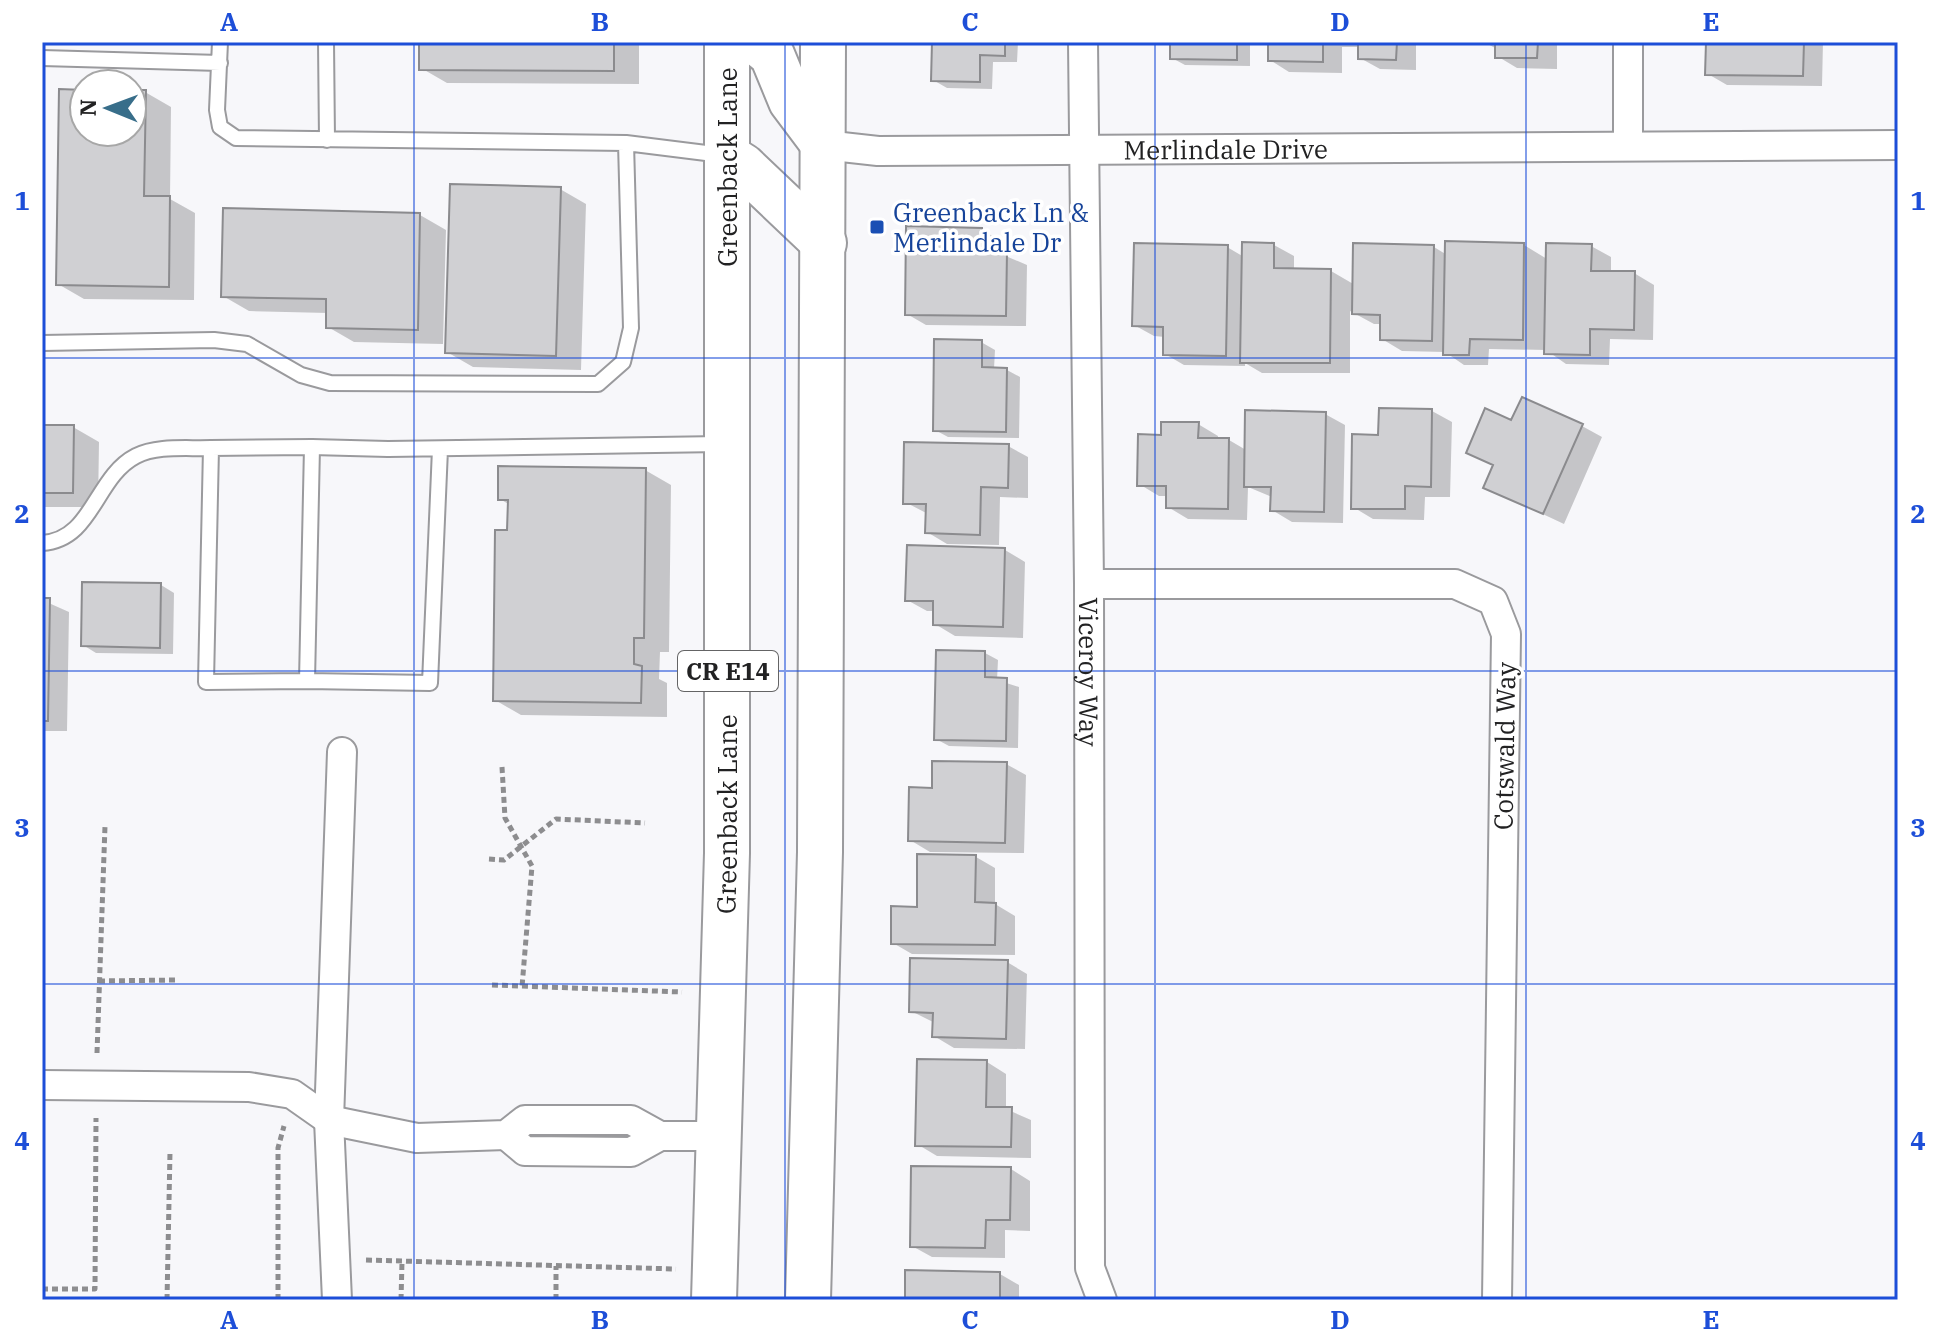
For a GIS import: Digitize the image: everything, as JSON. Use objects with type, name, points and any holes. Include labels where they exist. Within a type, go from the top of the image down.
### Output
[{"type":"main road","name":"Greenback Lane","points":[[714,1300],[727,853],[730,444],[727,42]]},
{"type":"main road","points":[[756,42],[772,55],[791,101],[824,145]]},
{"type":"main road","points":[[808,1300],[820,852],[823,42]]},
{"type":"main road","points":[[727,156],[743,166],[824,243]]},
{"type":"street","name":"Viceroy Way","points":[[1083,42],[1089,584],[1090,1268],[1102,1300]]},
{"type":"street","points":[[1628,42],[1628,145]]},
{"type":"street","name":"Merlindale Drive","points":[[824,145],[878,151],[1898,145]]},
{"type":"street","name":"Cotswald Way","points":[[1089,584],[1455,584],[1493,601],[1506,634],[1497,1300]]},
{"type":"street","points":[[337,1300],[329,1120],[342,752]]},
{"type":"street","points":[[42,1085],[249,1087],[292,1094],[329,1120],[417,1138],[506,1135],[525,1151],[631,1152],[660,1136],[718,1136]]},
{"type":"lane","points":[[220,42],[217,110],[220,127],[236,138],[626,143],[727,156]]},
{"type":"lane","points":[[326,42],[327,140]]},
{"type":"lane","points":[[42,58],[220,63]]},
{"type":"lane","points":[[42,343],[214,340],[247,344],[301,375],[330,383],[598,384],[623,362],[631,328],[626,143]]},
{"type":"lane","points":[[42,543],[74,533],[118,471],[136,456],[163,449],[440,449],[730,444]]},
{"type":"lane","points":[[307,681],[312,447]]},
{"type":"lane","points":[[211,448],[206,682],[430,683],[440,449]]},
{"type":"path","points":[[502,767],[505,818],[532,866],[522,987]]},
{"type":"path","points":[[489,859],[504,860],[556,819],[645,823]]},
{"type":"path","points":[[42,1289],[95,1289],[96,1086],[105,826]]},
{"type":"path","points":[[99,981],[175,980]]},
{"type":"path","points":[[492,985],[684,992]]},
{"type":"path","points":[[278,1300],[278,1148],[292,1094]]},
{"type":"path","points":[[167,1300],[170,1152]]},
{"type":"path","points":[[336,1259],[681,1269]]},
{"type":"path","points":[[401,1300],[402,1262]]},
{"type":"path","points":[[556,1266],[556,1300]]},
{"type":"building","points":[[419,42],[614,42],[614,71],[419,70]]},
{"type":"building","points":[[932,42],[1005,42],[1005,56],[980,55],[980,82],[931,81]]},
{"type":"building","points":[[1170,42],[1237,42],[1237,60],[1170,59]]},
{"type":"building","points":[[1268,42],[1323,42],[1323,62],[1268,61]]},
{"type":"building","points":[[1358,42],[1397,42],[1396,60],[1358,59]]},
{"type":"building","points":[[1495,42],[1538,42],[1537,58],[1495,58]]},
{"type":"building","points":[[1706,42],[1804,42],[1803,76],[1705,75]]},
{"type":"building","points":[[59,89],[68,89],[68,148],[145,148],[144,196],[170,196],[169,287],[56,285]]},
{"type":"building","points":[[450,184],[561,187],[556,356],[445,353]]},
{"type":"building","points":[[223,208],[420,213],[418,330],[326,328],[326,299],[221,297]]},
{"type":"building","points":[[906,226],[982,228],[982,251],[1007,252],[1006,316],[905,315]]},
{"type":"building","points":[[1445,241],[1524,243],[1523,340],[1470,339],[1469,355],[1443,355]]},
{"type":"building","points":[[1242,242],[1274,243],[1274,268],[1331,269],[1330,363],[1240,363]]},
{"type":"building","points":[[1134,243],[1228,245],[1226,356],[1163,355],[1163,327],[1132,326]]},
{"type":"building","points":[[1353,243],[1434,245],[1432,341],[1380,340],[1380,315],[1352,314]]},
{"type":"building","points":[[1546,243],[1592,244],[1591,271],[1635,271],[1634,330],[1590,329],[1590,355],[1544,354]]},
{"type":"building","points":[[934,339],[982,340],[982,367],[1007,368],[1006,432],[933,431]]},
{"type":"building","points":[[1522,397],[1583,424],[1543,514],[1483,488],[1493,465],[1466,453],[1485,408],[1511,420]]},
{"type":"building","points":[[1379,408],[1432,409],[1431,487],[1405,486],[1405,509],[1351,509],[1352,434],[1378,435]]},
{"type":"building","points":[[1245,410],[1326,412],[1324,512],[1270,511],[1271,487],[1244,487]]},
{"type":"building","points":[[1161,422],[1199,422],[1198,438],[1229,438],[1228,509],[1166,508],[1166,486],[1137,486],[1138,434],[1161,435]]},
{"type":"building","points":[[42,425],[74,425],[73,493],[42,493]]},
{"type":"building","points":[[904,442],[1009,444],[1008,488],[981,487],[980,535],[925,533],[926,504],[903,504]]},
{"type":"building","points":[[498,466],[646,468],[644,638],[634,638],[634,664],[642,666],[641,703],[493,701],[495,530],[507,530],[508,500],[498,500]]},
{"type":"building","points":[[907,545],[1005,548],[1003,627],[933,625],[933,601],[905,601]]},
{"type":"building","points":[[82,582],[161,583],[160,648],[81,646]]},
{"type":"building","points":[[42,598],[50,598],[48,721],[42,721]]},
{"type":"building","points":[[936,650],[985,651],[985,677],[1007,678],[1006,741],[934,740]]},
{"type":"building","points":[[932,761],[1007,762],[1005,843],[908,841],[909,787],[932,788]]},
{"type":"building","points":[[917,854],[976,855],[975,902],[996,903],[995,945],[891,944],[891,906],[917,907]]},
{"type":"building","points":[[910,958],[1008,960],[1006,1039],[932,1037],[933,1013],[909,1012]]},
{"type":"building","points":[[917,1059],[987,1060],[986,1107],[1012,1107],[1011,1147],[915,1146]]},
{"type":"building","points":[[911,1166],[1011,1167],[1010,1220],[986,1220],[985,1248],[910,1247]]},
{"type":"building","points":[[905,1270],[1000,1272],[1000,1300],[905,1300]]},
{"type":"place","name":"Greenback Ln & Merlindale Dr","points":[[877,227]]}]
